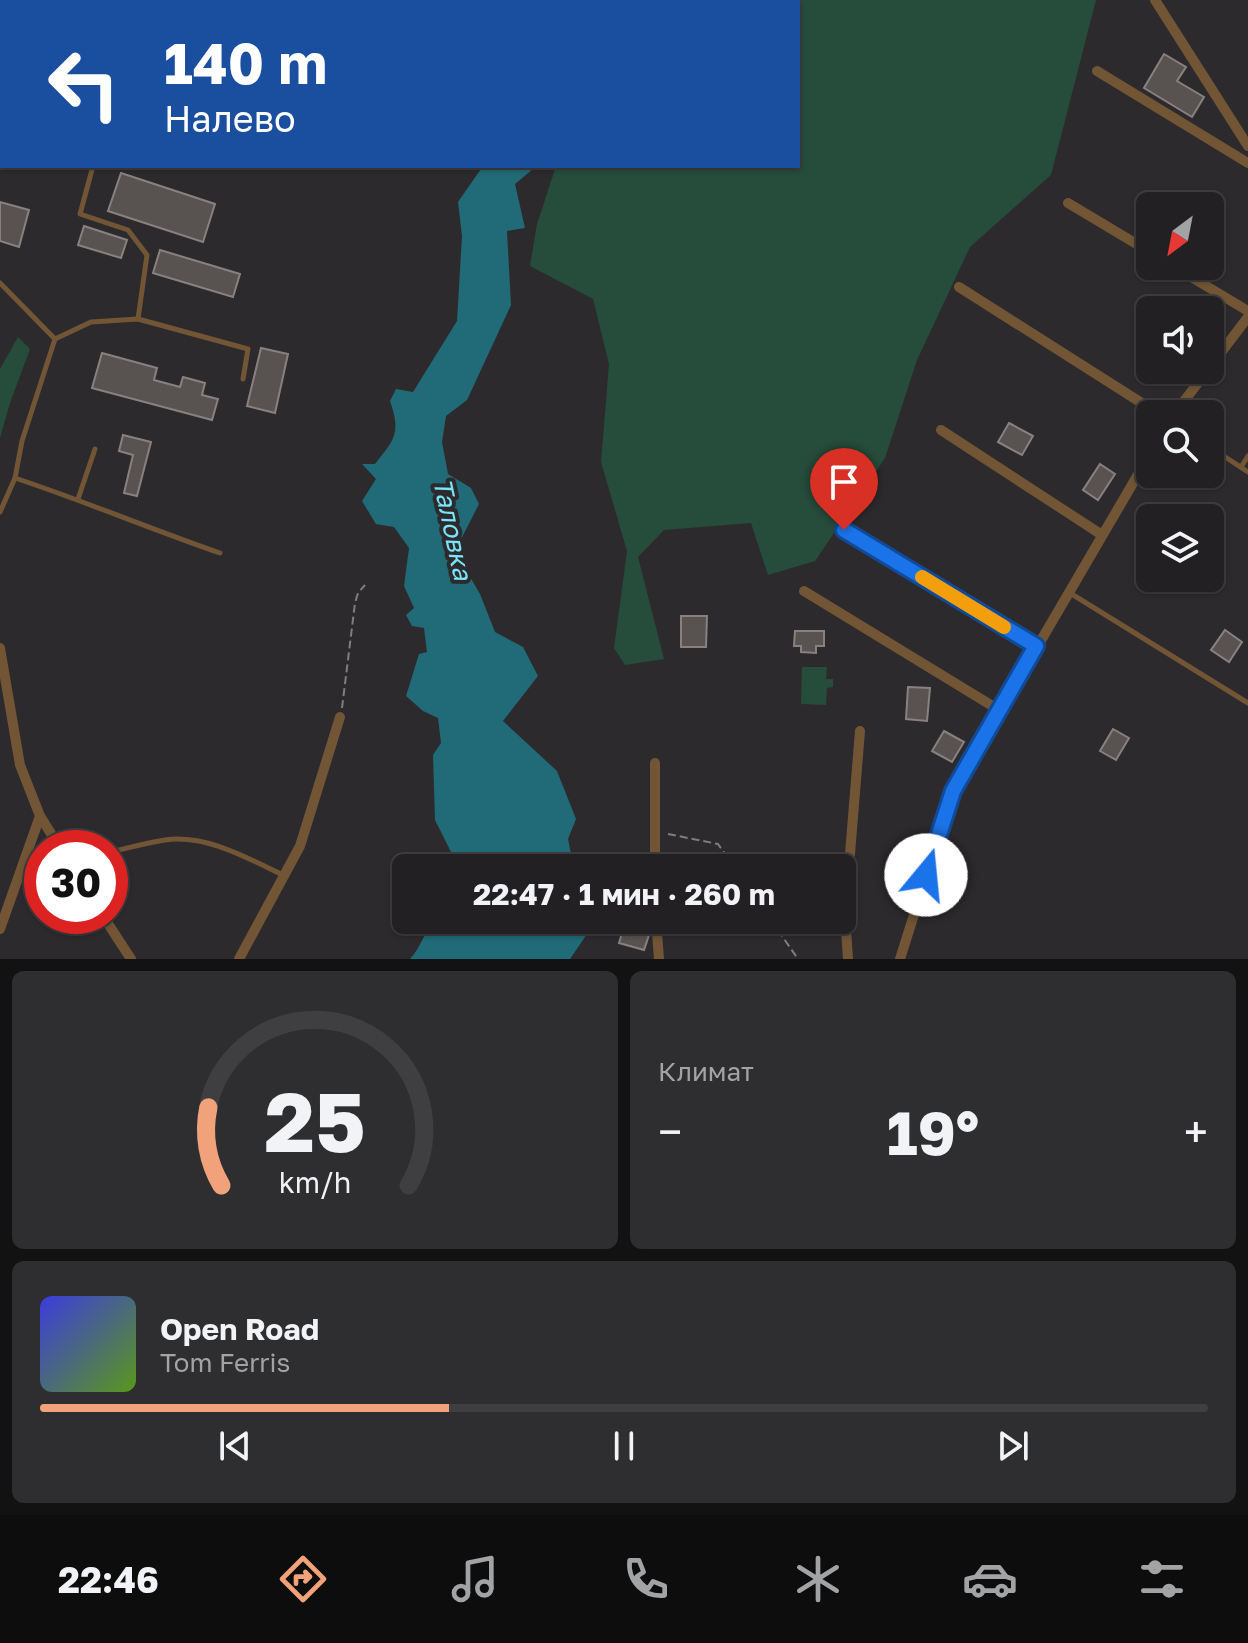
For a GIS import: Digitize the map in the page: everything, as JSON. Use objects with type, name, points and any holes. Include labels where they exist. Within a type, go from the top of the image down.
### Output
[{"type":"street","points":[[1155,0],[1248,146]]},
{"type":"street","points":[[1097,71],[1248,163]]},
{"type":"street","points":[[1068,203],[1136,244]]},
{"type":"street","points":[[1196,280],[1248,311]]},
{"type":"street","points":[[959,287],[1137,400]]},
{"type":"street","points":[[1224,349],[1248,317]]},
{"type":"street","points":[[1185,400],[1197,384]]},
{"type":"street","points":[[941,430],[1102,535]]},
{"type":"street","points":[[900,959],[953,791],[1136,478]]},
{"type":"street","points":[[844,530],[1036,646]]},
{"type":"street","points":[[804,591],[999,710]]},
{"type":"street","points":[[0,648],[20,765],[49,830]]},
{"type":"street","points":[[239,959],[300,846],[340,717]]},
{"type":"street","points":[[848,959],[845,915],[860,731]]},
{"type":"street","points":[[655,763],[655,854]]},
{"type":"street","points":[[0,929],[40,816]]},
{"type":"street","points":[[115,934],[131,959]]},
{"type":"street","points":[[657,934],[659,959]]},
{"type":"lane","points":[[92,168],[80,214],[128,230],[147,255],[138,319]]},
{"type":"lane","points":[[0,283],[55,339]]},
{"type":"lane","points":[[0,512],[15,478],[22,441],[55,339],[91,322],[138,319],[248,349],[243,379]]},
{"type":"lane","points":[[78,499],[95,449]]},
{"type":"lane","points":[[1224,456],[1248,472]]},
{"type":"lane","points":[[1241,467],[1248,456]]},
{"type":"lane","points":[[15,478],[220,553]]},
{"type":"lane","points":[[1070,593],[1248,703]]},
{"type":"lane","points":[[128,848],[167,839],[192,840],[230,850],[283,875]]},
{"type":"path","points":[[340,717],[355,603],[365,585]]},
{"type":"path","points":[[655,832],[718,844],[725,854]]},
{"type":"path","points":[[781,934],[798,959]]},
{"type":"green space","points":[[800,0],[1096,0],[1051,175],[970,247],[917,360],[885,458],[815,561],[768,575],[751,523],[664,530],[638,557],[664,659],[625,665],[614,648],[627,551],[601,462],[609,364],[593,299],[530,266],[537,224],[555,168],[800,168]]},
{"type":"green space","points":[[18,337],[30,349],[0,438],[0,369]]},
{"type":"green space","points":[[802,667],[827,667],[826,679],[833,679],[833,687],[827,688],[826,705],[801,704]]},
{"type":"water","name":"Таловка","points":[[482,168],[533,168],[515,184],[525,228],[507,231],[511,305],[467,400],[446,416],[442,442],[448,474],[471,488],[479,504],[455,551],[480,594],[495,632],[523,647],[538,676],[503,721],[557,771],[576,819],[568,839],[571,854],[452,854],[435,820],[433,755],[441,743],[438,718],[423,711],[406,696],[419,654],[427,652],[424,628],[412,626],[406,615],[414,608],[404,586],[409,548],[394,527],[376,524],[362,501],[376,479],[362,464],[375,464],[394,435],[395,421],[390,401],[396,389],[413,392],[457,321],[462,236],[458,202]]},
{"type":"water","points":[[426,934],[587,934],[570,959],[410,959]]},
{"type":"building","points":[[1164,54],[1186,67],[1177,81],[1204,97],[1192,117],[1144,88]]},
{"type":"building","points":[[121,173],[215,204],[203,242],[108,211]]},
{"type":"building","points":[[0,202],[29,210],[19,247],[0,241]]},
{"type":"building","points":[[84,226],[127,240],[121,258],[78,245]]},
{"type":"building","points":[[160,250],[240,274],[233,297],[153,273]]},
{"type":"building","points":[[261,348],[288,354],[275,413],[247,406]]},
{"type":"building","points":[[102,353],[157,368],[154,380],[180,387],[183,377],[205,383],[202,395],[218,399],[212,420],[92,388]]},
{"type":"building","points":[[1009,423],[1033,436],[1022,455],[998,442]]},
{"type":"building","points":[[123,435],[151,442],[137,496],[124,493],[133,455],[119,451]]},
{"type":"building","points":[[1100,464],[1115,474],[1098,500],[1083,490]]},
{"type":"building","points":[[681,616],[707,616],[706,647],[681,647]]},
{"type":"building","points":[[1225,630],[1242,642],[1229,662],[1211,650]]},
{"type":"building","points":[[795,631],[824,631],[824,646],[816,646],[816,653],[801,652],[801,646],[794,646]]},
{"type":"building","points":[[908,687],[930,688],[927,721],[906,719]]},
{"type":"building","points":[[1113,729],[1129,738],[1116,760],[1100,751]]},
{"type":"building","points":[[944,731],[964,742],[952,762],[932,751]]},
{"type":"building","points":[[622,934],[649,935],[644,950],[619,943]]},
{"type":"slow traffic","points":[[922,577],[1004,627]]},
{"type":"route","points":[[844,530],[1036,646],[953,791],[926,875]]}]
